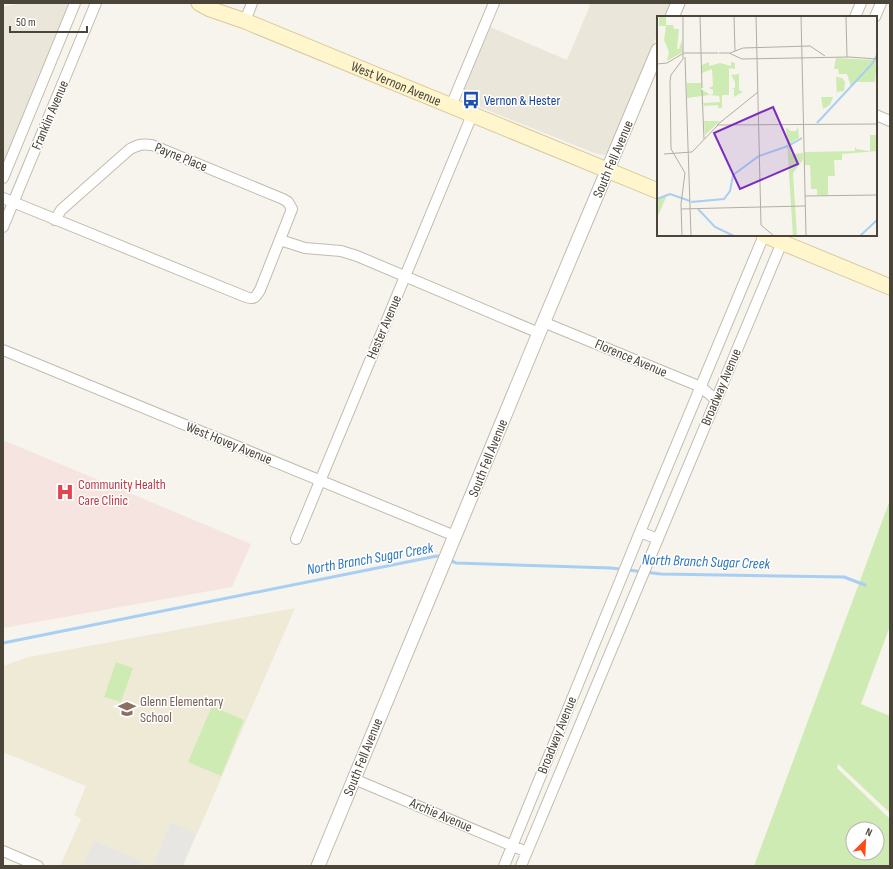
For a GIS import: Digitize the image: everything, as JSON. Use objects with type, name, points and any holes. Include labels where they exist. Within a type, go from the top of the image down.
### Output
[{"type":"main road","name":"West Vernon Avenue","points":[[199,3],[210,9],[245,21],[657,192]]},
{"type":"main road","name":"West Vernon Avenue","points":[[219,3],[245,21]]},
{"type":"main road","points":[[769,236],[783,239],[890,287]]},
{"type":"street","name":"Franklin Avenue","points":[[3,178],[75,3]]},
{"type":"street","name":"Franklin Avenue","points":[[3,227],[96,3]]},
{"type":"street","points":[[245,21],[252,3]]},
{"type":"street","points":[[451,106],[494,3]]},
{"type":"street","points":[[672,16],[678,3]]},
{"type":"street","points":[[855,16],[861,3]]},
{"type":"street","points":[[875,16],[881,3]]},
{"type":"street","name":"South Fell Avenue","points":[[318,866],[541,327],[657,52]]},
{"type":"street","name":"Hester Avenue","points":[[296,539],[472,115]]},
{"type":"street","points":[[877,115],[890,121]]},
{"type":"street","name":"Payne Place","points":[[3,198],[55,220],[251,299],[254,298],[260,290],[292,209],[288,202],[152,145],[139,144],[130,149],[61,210],[55,220]]},
{"type":"street","name":"Broadway Avenue","points":[[504,866],[640,532],[764,236]]},
{"type":"street","name":"Broadway Avenue","points":[[521,866],[783,239]]},
{"type":"street","points":[[280,240],[305,248],[341,251],[405,276]]},
{"type":"street","name":"Florence Avenue","points":[[405,276],[701,387],[715,399]]},
{"type":"street","name":"West Hovey Avenue","points":[[3,350],[455,536]]},
{"type":"street","points":[[640,532],[656,544]]},
{"type":"street","points":[[610,605],[628,612]]},
{"type":"street","name":"Archie Avenue","points":[[354,779],[527,852]]},
{"type":"street","points":[[3,851],[38,866]]},
{"type":"shaded area","points":[[21,3],[71,3],[3,165],[3,7]]},
{"type":"shaded area","points":[[591,3],[670,3],[665,16],[657,16],[657,35],[607,153],[604,155],[597,154],[467,102],[462,94],[490,27],[567,60]]},
{"type":"shaded area","name":"Community Health Care Clinic","points":[[3,440],[251,544],[232,587],[3,628]]},
{"type":"shaded area","name":"Glenn Elementary School","points":[[295,608],[183,866],[60,866],[81,819],[74,815],[86,786],[3,752],[3,666],[29,657]]},
{"type":"shaded area","points":[[171,822],[196,833],[182,866],[153,866]]},
{"type":"shaded area","points":[[94,841],[142,861],[139,866],[83,866]]},
{"type":"green space","points":[[890,500],[890,626],[861,704],[890,716],[890,813],[838,764],[837,768],[890,819],[890,866],[754,866]]},
{"type":"green space","points":[[116,662],[133,668],[121,702],[104,697]]},
{"type":"green space","points":[[212,706],[244,720],[221,776],[188,762]]},
{"type":"waterway","name":"North Branch Sugar Creek","points":[[3,643],[437,556],[442,557]]},
{"type":"waterway","name":"North Branch Sugar Creek","points":[[449,560],[456,563],[611,568],[661,574],[844,577],[865,585]]},
{"type":"place","name":"Vernon & Hester","points":[[471,100]]},
{"type":"place","name":"Community Health Care Clinic","points":[[65,492]]},
{"type":"place","name":"Glenn Elementary School","points":[[127,709]]}]
